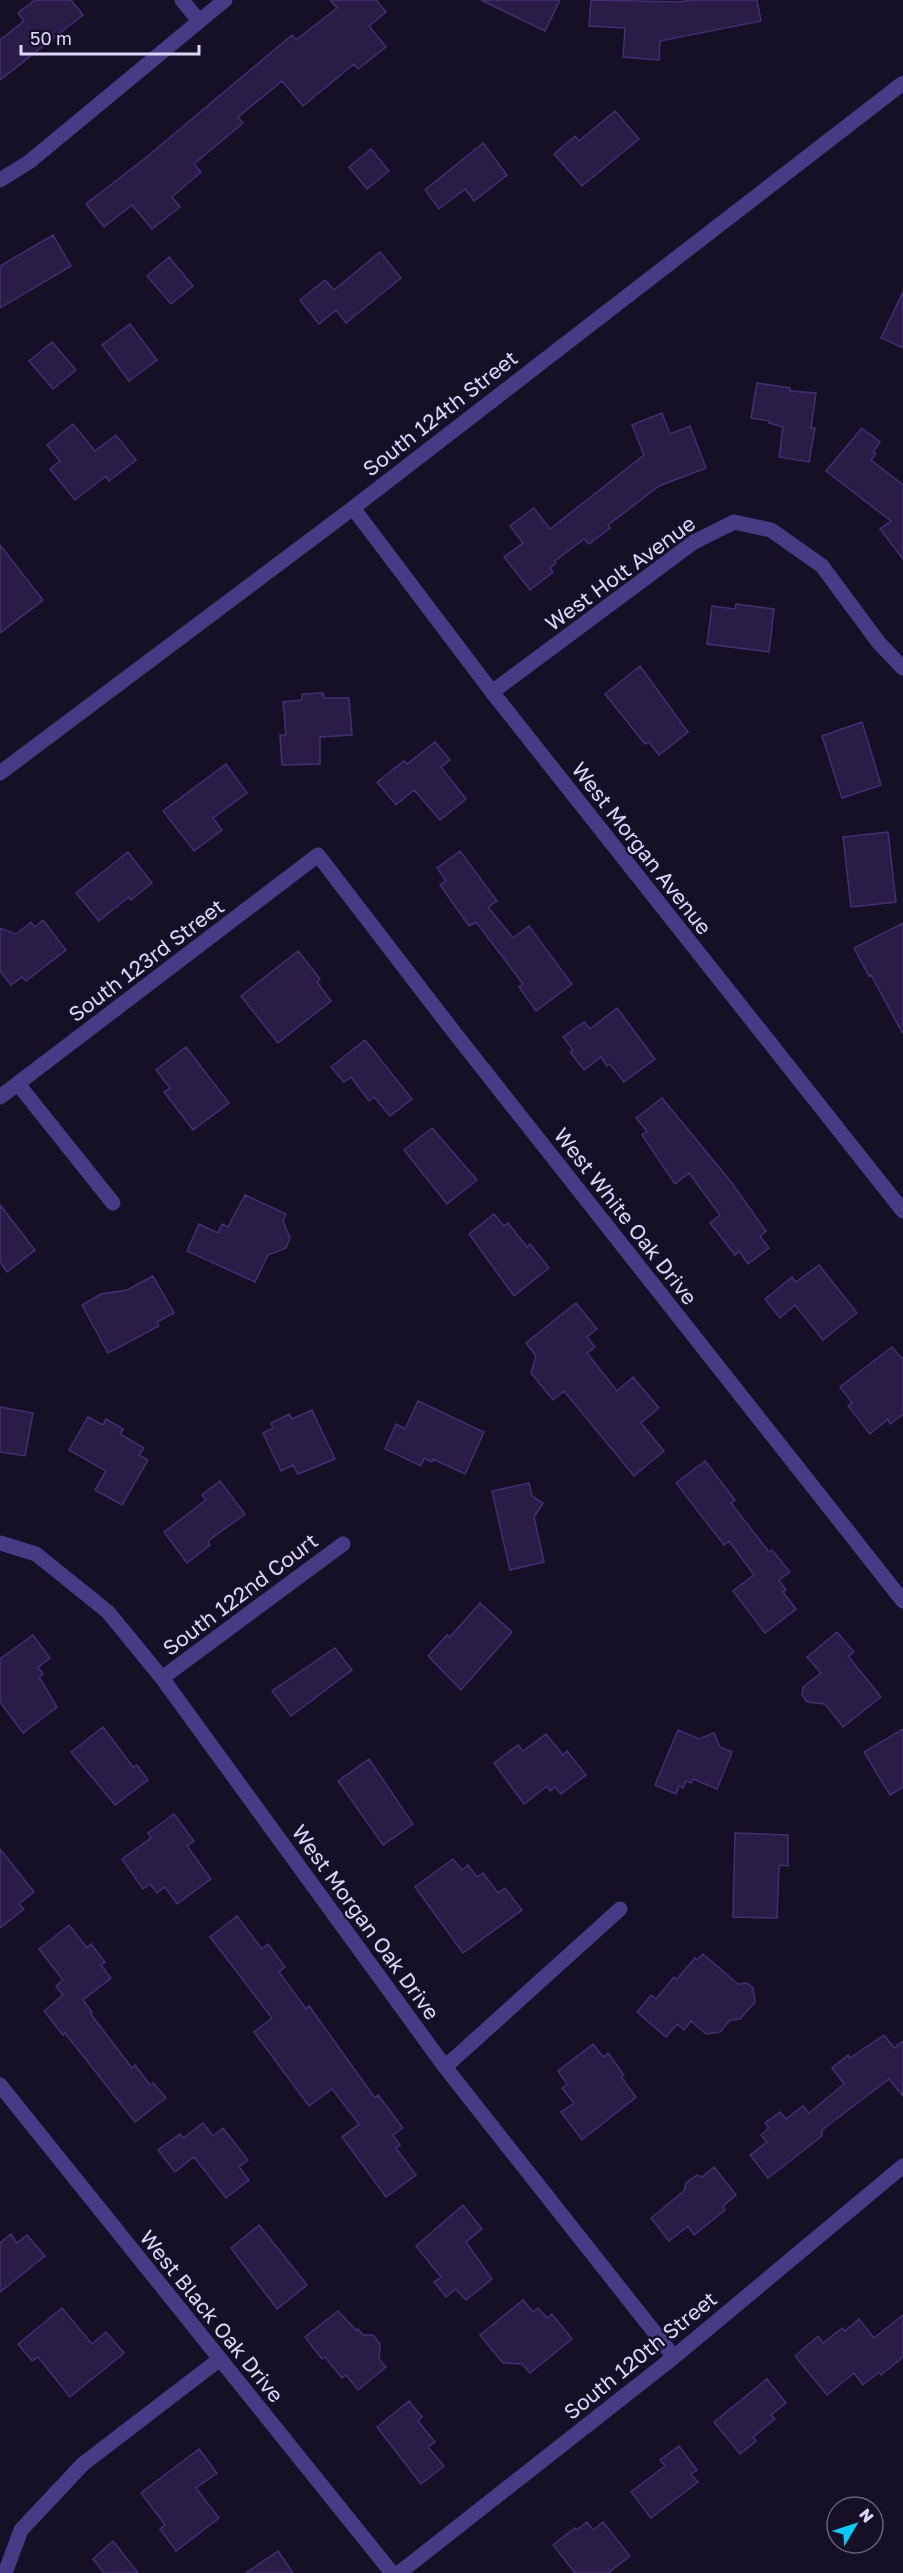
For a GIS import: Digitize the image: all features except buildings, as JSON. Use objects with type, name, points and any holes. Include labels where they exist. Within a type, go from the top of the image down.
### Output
[{"type":"street","points":[[182,0],[199,21]]},
{"type":"street","points":[[0,180],[29,162],[225,0]]},
{"type":"street","name":"South 124th Street","points":[[0,772],[353,508],[903,83]]},
{"type":"street","name":"West Morgan Avenue","points":[[353,508],[492,692],[903,1211]]},
{"type":"street","name":"West Holt Avenue","points":[[492,692],[694,542],[734,522],[771,530],[822,566],[879,643],[903,668]]},
{"type":"street","name":"South 123rd Street","points":[[0,1097],[318,855]]},
{"type":"street","name":"West White Oak Drive","points":[[318,855],[457,1037],[903,1601]]},
{"type":"street","points":[[18,1084],[113,1203]]},
{"type":"street","name":"West Morgan Oak Drive","points":[[0,1543],[36,1554],[108,1612],[162,1678],[445,2067],[674,2357]]},
{"type":"street","name":"South 122nd Court","points":[[162,1678],[343,1544]]},
{"type":"street","points":[[445,2067],[620,1909]]},
{"type":"street","name":"West Black Oak Drive","points":[[0,2085],[392,2573]]},
{"type":"street","name":"South 120th Street","points":[[399,2573],[674,2357],[903,2166]]},
{"type":"street","points":[[4,2573],[21,2530],[83,2464],[220,2359]]}]
